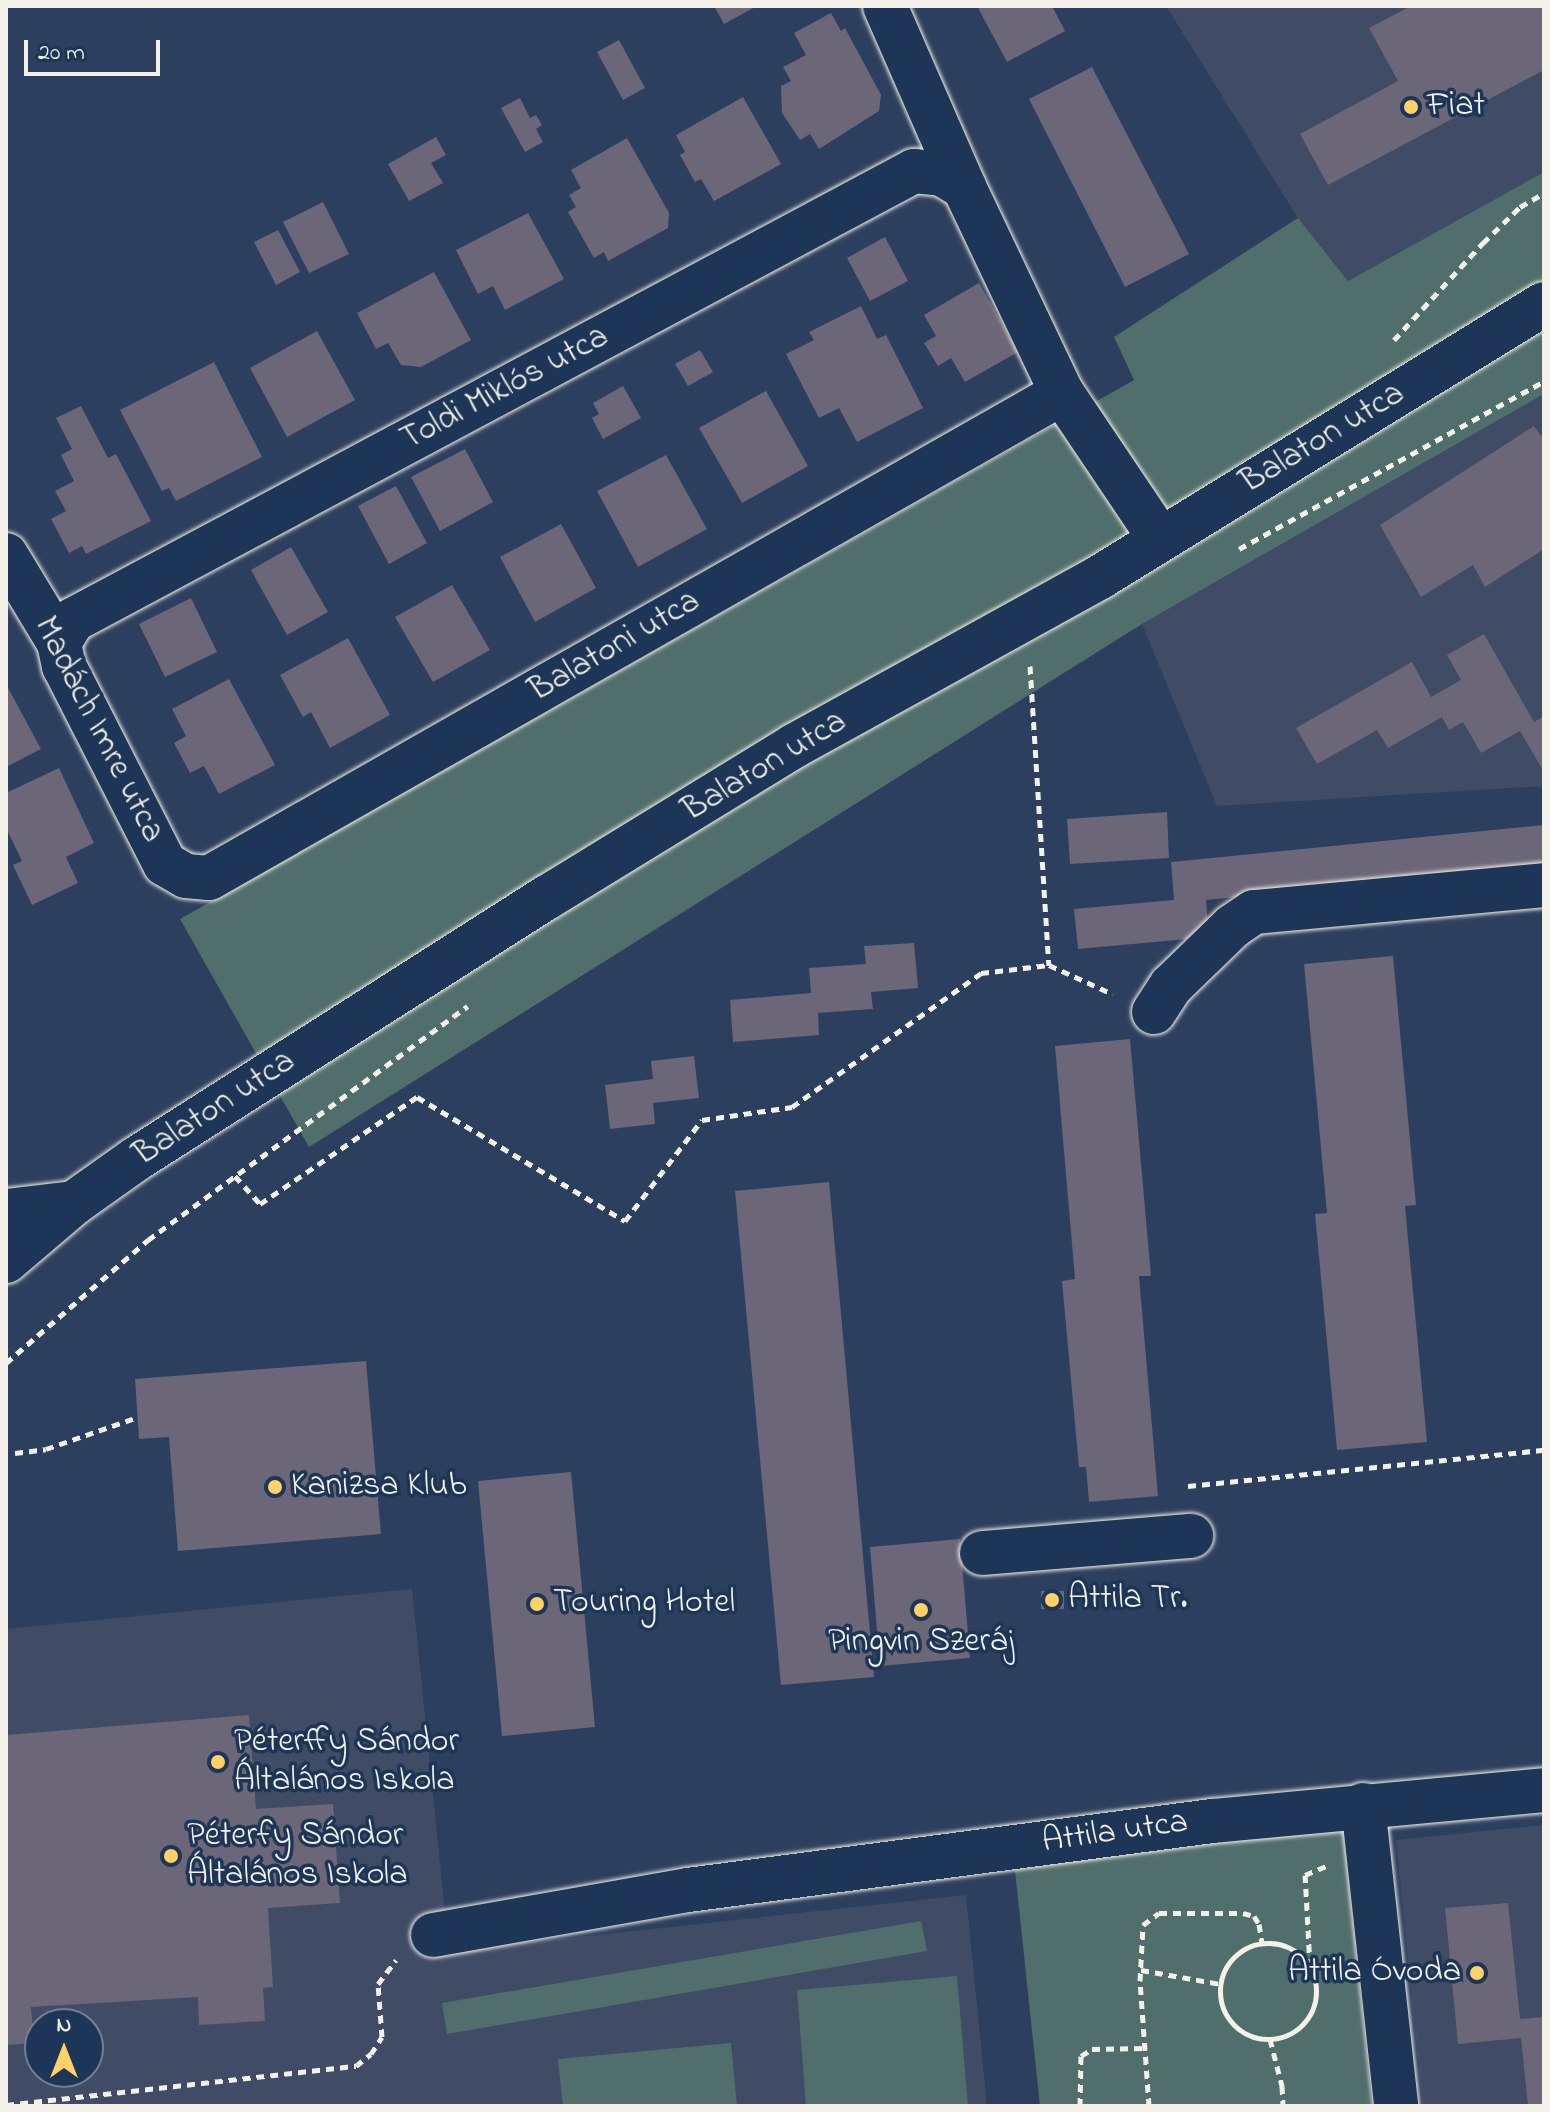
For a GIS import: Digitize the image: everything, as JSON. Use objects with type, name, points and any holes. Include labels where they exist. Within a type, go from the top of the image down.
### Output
[{"type":"street","points":[[885,6],[964,187],[1062,393],[1160,539]]},
{"type":"street","name":"Toldi Miklós utca","points":[[59,643],[73,620],[914,171],[942,174],[964,187]]},
{"type":"street","name":"Balaton utca","points":[[6,1261],[74,1203],[136,1159],[533,907],[742,778],[1100,577],[1544,304]]},
{"type":"street","name":"Balatoni utca","points":[[165,864],[186,876],[209,878],[1062,393]]},
{"type":"street","name":"Madách Imre utca","points":[[6,555],[59,643],[64,666],[165,864]]},
{"type":"street","points":[[1154,1012],[1171,986],[1233,926],[1254,912],[1544,885]]},
{"type":"street","points":[[6,1211],[74,1203]]},
{"type":"street","points":[[982,1553],[1191,1536]]},
{"type":"street","name":"Attila utca","points":[[433,1935],[688,1890],[1212,1821],[1365,1826],[1544,1790]]},
{"type":"street","points":[[1365,1826],[1396,2106]]},
{"type":"path","points":[[1387,348],[1483,243],[1520,207],[1544,193]]},
{"type":"path","points":[[1225,557],[1544,381]]},
{"type":"path","points":[[1015,672],[1043,659]]},
{"type":"path","points":[[1029,667],[1049,965]]},
{"type":"path","points":[[235,1176],[260,1204],[417,1097],[625,1221],[702,1120],[792,1107],[981,973],[1049,965],[1154,1012]]},
{"type":"path","points":[[6,1363],[127,1257],[481,997]]},
{"type":"path","points":[[15,1453],[46,1449],[138,1417]]},
{"type":"path","points":[[1188,1486],[1544,1450]]},
{"type":"path","points":[[1310,1967],[1294,1950],[1278,1943],[1262,1942],[1236,1954],[1223,1972],[1220,1984],[1223,2010],[1234,2026],[1255,2037],[1270,2039],[1292,2033],[1311,2013],[1316,1997],[1310,1967],[1305,1875],[1365,1826]]},
{"type":"path","points":[[1149,2106],[1141,1970],[1143,1925],[1159,1913],[1243,1913],[1254,1916],[1259,1924],[1262,1942]]},
{"type":"path","points":[[6,2105],[356,2066],[371,2054],[382,2037],[378,1984],[387,1969],[433,1935]]},
{"type":"path","points":[[1141,1970],[1220,1984]]},
{"type":"path","points":[[1270,2039],[1282,2086],[1283,2106]]},
{"type":"path","points":[[1080,2106],[1081,2056],[1092,2049],[1146,2048]]},
{"type":"shaded area","points":[[1166,6],[1544,6],[1544,172],[1348,281],[1298,218]]},
{"type":"shaded area","points":[[1544,394],[1544,786],[1217,806],[1142,624]]},
{"type":"shaded area","name":"Péterffy Sándor Általános Iskola","points":[[412,1589],[449,1951],[966,1895],[987,2106],[6,2106],[6,1629]]},
{"type":"shaded area","name":"Attila Óvoda","points":[[1544,1825],[1544,2106],[1423,2106],[1396,1840]]},
{"type":"green space","points":[[1544,172],[1544,394],[1142,624],[309,1147],[180,919],[1134,380],[1114,337],[1298,218],[1348,281]]},
{"type":"green space","points":[[1342,1820],[1372,2106],[1040,2106],[1014,1861]]},
{"type":"green space","points":[[921,1921],[927,1951],[447,2034],[442,2003]]},
{"type":"green space","points":[[957,1976],[968,2106],[806,2106],[797,1990]]},
{"type":"green space","points":[[731,2043],[737,2106],[563,2106],[558,2059]]},
{"type":"building","points":[[714,6],[757,6],[724,24]]},
{"type":"building","points":[[977,6],[1052,6],[1065,31],[1007,62]]},
{"type":"building","name":"Fiat","points":[[1411,6],[1544,6],[1544,70],[1328,185],[1300,134],[1398,81],[1369,28]]},
{"type":"building","points":[[831,13],[841,31],[845,28],[881,95],[879,111],[819,149],[810,134],[800,140],[782,113],[781,86],[791,81],[783,67],[806,55],[794,33]]},
{"type":"building","points":[[619,40],[645,88],[623,100],[597,52]]},
{"type":"building","points":[[1092,67],[1189,254],[1125,287],[1029,99]]},
{"type":"building","points":[[743,97],[781,164],[714,201],[701,179],[695,182],[680,155],[685,152],[676,135]]},
{"type":"building","points":[[520,98],[530,118],[536,115],[542,125],[536,129],[543,142],[525,152],[501,108]]},
{"type":"building","points":[[436,137],[446,155],[431,163],[443,183],[409,201],[388,164]]},
{"type":"building","points":[[627,138],[669,213],[668,228],[608,261],[604,252],[594,258],[568,212],[576,207],[569,195],[581,188],[571,170]]},
{"type":"building","points":[[323,202],[349,254],[309,273],[283,222]]},
{"type":"building","points":[[528,213],[564,279],[505,310],[493,286],[478,294],[456,250]]},
{"type":"building","points":[[278,230],[300,272],[276,285],[254,242]]},
{"type":"building","points":[[885,237],[908,281],[870,301],[847,258]]},
{"type":"building","points":[[434,272],[471,340],[421,367],[401,365],[388,343],[376,349],[357,313]]},
{"type":"building","points":[[979,283],[1018,352],[965,382],[951,358],[938,366],[924,343],[936,336],[924,315]]},
{"type":"building","points":[[861,306],[877,339],[886,335],[923,408],[857,442],[839,408],[819,418],[786,354],[814,340],[809,332]]},
{"type":"building","points":[[317,331],[355,400],[287,437],[250,368]]},
{"type":"building","points":[[700,350],[713,372],[688,386],[675,364]]},
{"type":"building","points":[[214,362],[262,457],[176,501],[169,488],[162,491],[120,410]]},
{"type":"building","points":[[623,386],[641,418],[603,439],[592,418],[599,414],[593,403]]},
{"type":"building","points":[[766,391],[808,466],[742,503],[699,428]]},
{"type":"building","points":[[81,406],[108,458],[116,454],[151,521],[86,554],[82,546],[69,553],[51,519],[66,511],[55,491],[74,481],[61,455],[72,449],[56,418]]},
{"type":"building","points":[[1534,426],[1544,440],[1544,549],[1485,587],[1473,565],[1421,597],[1380,525]]},
{"type":"building","points":[[465,449],[493,502],[440,531],[411,477]]},
{"type":"building","points":[[666,455],[707,529],[638,567],[597,491]]},
{"type":"building","points":[[396,486],[427,543],[389,564],[358,506]]},
{"type":"building","points":[[561,524],[596,588],[535,622],[500,557]]},
{"type":"building","points":[[291,547],[328,612],[287,635],[251,570]]},
{"type":"building","points":[[452,585],[490,650],[433,682],[395,617]]},
{"type":"building","points":[[191,598],[217,652],[165,677],[139,624]]},
{"type":"building","points":[[1484,634],[1534,722],[1544,716],[1544,772],[1520,731],[1481,753],[1463,722],[1449,730],[1442,717],[1388,748],[1377,730],[1317,764],[1296,728],[1412,662],[1431,697],[1461,680],[1447,655]]},
{"type":"building","points":[[348,638],[390,715],[330,748],[311,712],[303,717],[280,675]]},
{"type":"building","points":[[229,679],[275,765],[219,794],[204,766],[190,773],[174,743],[186,736],[172,709]]},
{"type":"building","points":[[6,684],[41,749],[6,767]]},
{"type":"building","points":[[59,768],[94,843],[66,857],[78,883],[32,905],[13,865],[22,861],[6,828],[6,793]]},
{"type":"building","points":[[1167,812],[1169,858],[1070,864],[1067,819]]},
{"type":"building","points":[[1544,825],[1544,867],[1206,900],[1209,937],[1078,949],[1074,909],[1174,900],[1171,862]]},
{"type":"building","points":[[914,943],[918,988],[871,992],[873,1009],[818,1013],[819,1035],[733,1042],[730,1000],[811,993],[809,968],[866,964],[864,946]]},
{"type":"building","points":[[1393,956],[1416,1205],[1405,1206],[1427,1442],[1337,1450],[1315,1214],[1327,1213],[1304,964]]},
{"type":"building","points":[[1130,1039],[1151,1276],[1139,1276],[1158,1496],[1089,1502],[1086,1467],[1079,1467],[1062,1281],[1075,1279],[1055,1046]]},
{"type":"building","points":[[694,1056],[699,1098],[653,1103],[655,1124],[610,1129],[605,1085],[653,1079],[651,1061]]},
{"type":"building","points":[[829,1182],[874,1677],[781,1685],[735,1191]]},
{"type":"building","name":"Kanizsa Klub","points":[[366,1361],[381,1534],[178,1551],[169,1437],[139,1439],[135,1379]]},
{"type":"building","name":"Touring Hotel","points":[[571,1472],[595,1727],[502,1736],[478,1481]]},
{"type":"building","name":"Pingvin Szeráj","points":[[960,1539],[970,1658],[880,1666],[870,1547]]},
{"type":"building","name":"Attila Tr.","points":[[1041,1591],[1064,1591],[1064,1609],[1041,1609]]},
{"type":"building","name":"Péterfy Sándor Általános Iskola","points":[[249,1715],[256,1809],[333,1804],[340,1903],[268,1908],[273,1987],[263,1988],[265,2021],[199,2025],[198,1997],[31,2007],[24,2008],[24,2044],[6,2045],[6,1735]]},
{"type":"building","points":[[1508,1903],[1520,2019],[1544,2017],[1544,2106],[1528,2106],[1521,2038],[1458,2044],[1445,1908]]},
{"type":"place","name":"Fiat","points":[[1411,107]]},
{"type":"place","name":"Kanizsa Klub","points":[[275,1487]]},
{"type":"place","name":"Attila Tr.","points":[[1052,1600]]},
{"type":"place","name":"Touring Hotel","points":[[537,1604]]},
{"type":"place","name":"Pingvin Szeráj","points":[[921,1610]]},
{"type":"place","name":"Péterffy Sándor Általános Iskola","points":[[218,1762]]},
{"type":"place","name":"Péterfy Sándor Általános Iskola","points":[[171,1856]]},
{"type":"place","name":"Attila Óvoda","points":[[1477,1973]]}]
